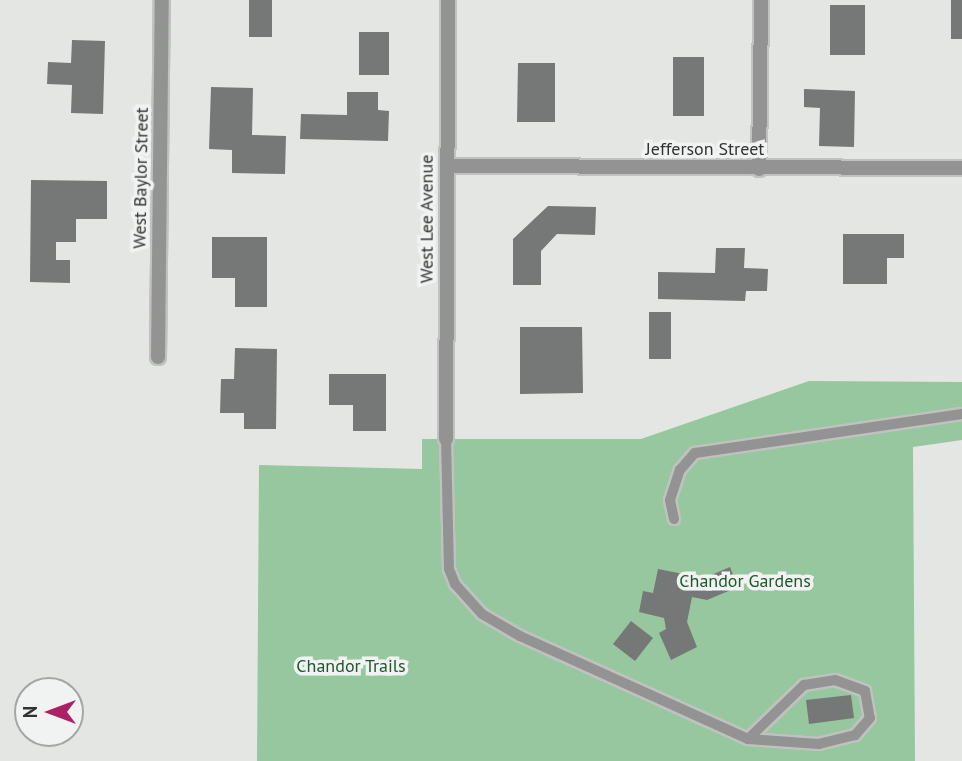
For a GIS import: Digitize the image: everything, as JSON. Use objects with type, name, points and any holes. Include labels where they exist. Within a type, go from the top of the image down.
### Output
[{"type":"street","name":"West Baylor Street","points":[[158,357],[162,0]]},
{"type":"street","name":"West Lee Avenue","points":[[446,439],[448,0]]},
{"type":"street","points":[[759,169],[761,0]]},
{"type":"street","name":"Jefferson Street","points":[[447,166],[962,168]]},
{"type":"lane","points":[[674,519],[670,500],[680,470],[695,453],[962,414]]},
{"type":"lane","points":[[446,439],[449,569],[466,599],[520,636],[748,738],[819,744],[855,735],[870,718],[865,691],[835,680],[804,685],[748,738]]},
{"type":"green space","name":"Chandor Gardens","points":[[809,381],[962,382],[962,440],[913,447],[915,761],[257,761],[259,465],[422,469],[422,439],[641,439]]},
{"type":"building","points":[[249,0],[272,0],[272,37],[249,37]]},
{"type":"building","points":[[951,0],[962,0],[962,39],[951,39]]},
{"type":"building","points":[[830,5],[865,5],[865,55],[830,55]]},
{"type":"building","points":[[359,32],[389,32],[389,75],[359,75]]},
{"type":"building","points":[[72,40],[105,41],[103,114],[71,113],[72,85],[47,84],[48,62],[71,63]]},
{"type":"building","points":[[673,57],[704,57],[704,116],[673,116]]},
{"type":"building","points":[[518,63],[555,63],[555,122],[517,122]]},
{"type":"building","points":[[211,87],[253,88],[252,135],[286,136],[285,174],[232,173],[232,150],[209,149]]},
{"type":"building","points":[[804,89],[855,91],[854,147],[819,146],[820,108],[804,107]]},
{"type":"building","points":[[347,92],[378,92],[378,110],[389,111],[388,141],[300,139],[301,114],[347,115]]},
{"type":"building","points":[[31,180],[107,181],[107,219],[76,219],[76,242],[56,242],[56,260],[70,260],[70,283],[30,282]]},
{"type":"building","points":[[548,206],[596,207],[595,235],[557,234],[541,251],[541,285],[513,285],[513,239]]},
{"type":"building","points":[[843,234],[904,234],[904,258],[887,258],[887,284],[843,284]]},
{"type":"building","points":[[212,237],[267,237],[267,307],[235,307],[235,278],[212,278]]},
{"type":"building","points":[[716,248],[745,248],[744,268],[768,269],[767,291],[746,291],[745,301],[658,299],[658,272],[715,273]]},
{"type":"building","points":[[649,312],[671,312],[671,359],[649,359]]},
{"type":"building","points":[[520,327],[582,327],[583,393],[520,394]]},
{"type":"building","points":[[235,348],[277,349],[276,429],[244,429],[244,413],[220,413],[221,379],[234,379]]},
{"type":"building","points":[[329,374],[386,374],[386,431],[353,431],[353,405],[329,405]]},
{"type":"building","points":[[730,567],[738,587],[707,600],[692,597],[687,622],[697,647],[671,660],[659,633],[666,629],[664,618],[639,612],[643,591],[653,593],[658,569],[704,578]]},
{"type":"building","points":[[631,621],[653,638],[635,661],[613,644]]},
{"type":"building","points":[[851,695],[854,718],[809,724],[806,700]]},
{"type":"park label","name":"Chandor Trails","points":[[351,666]]}]
